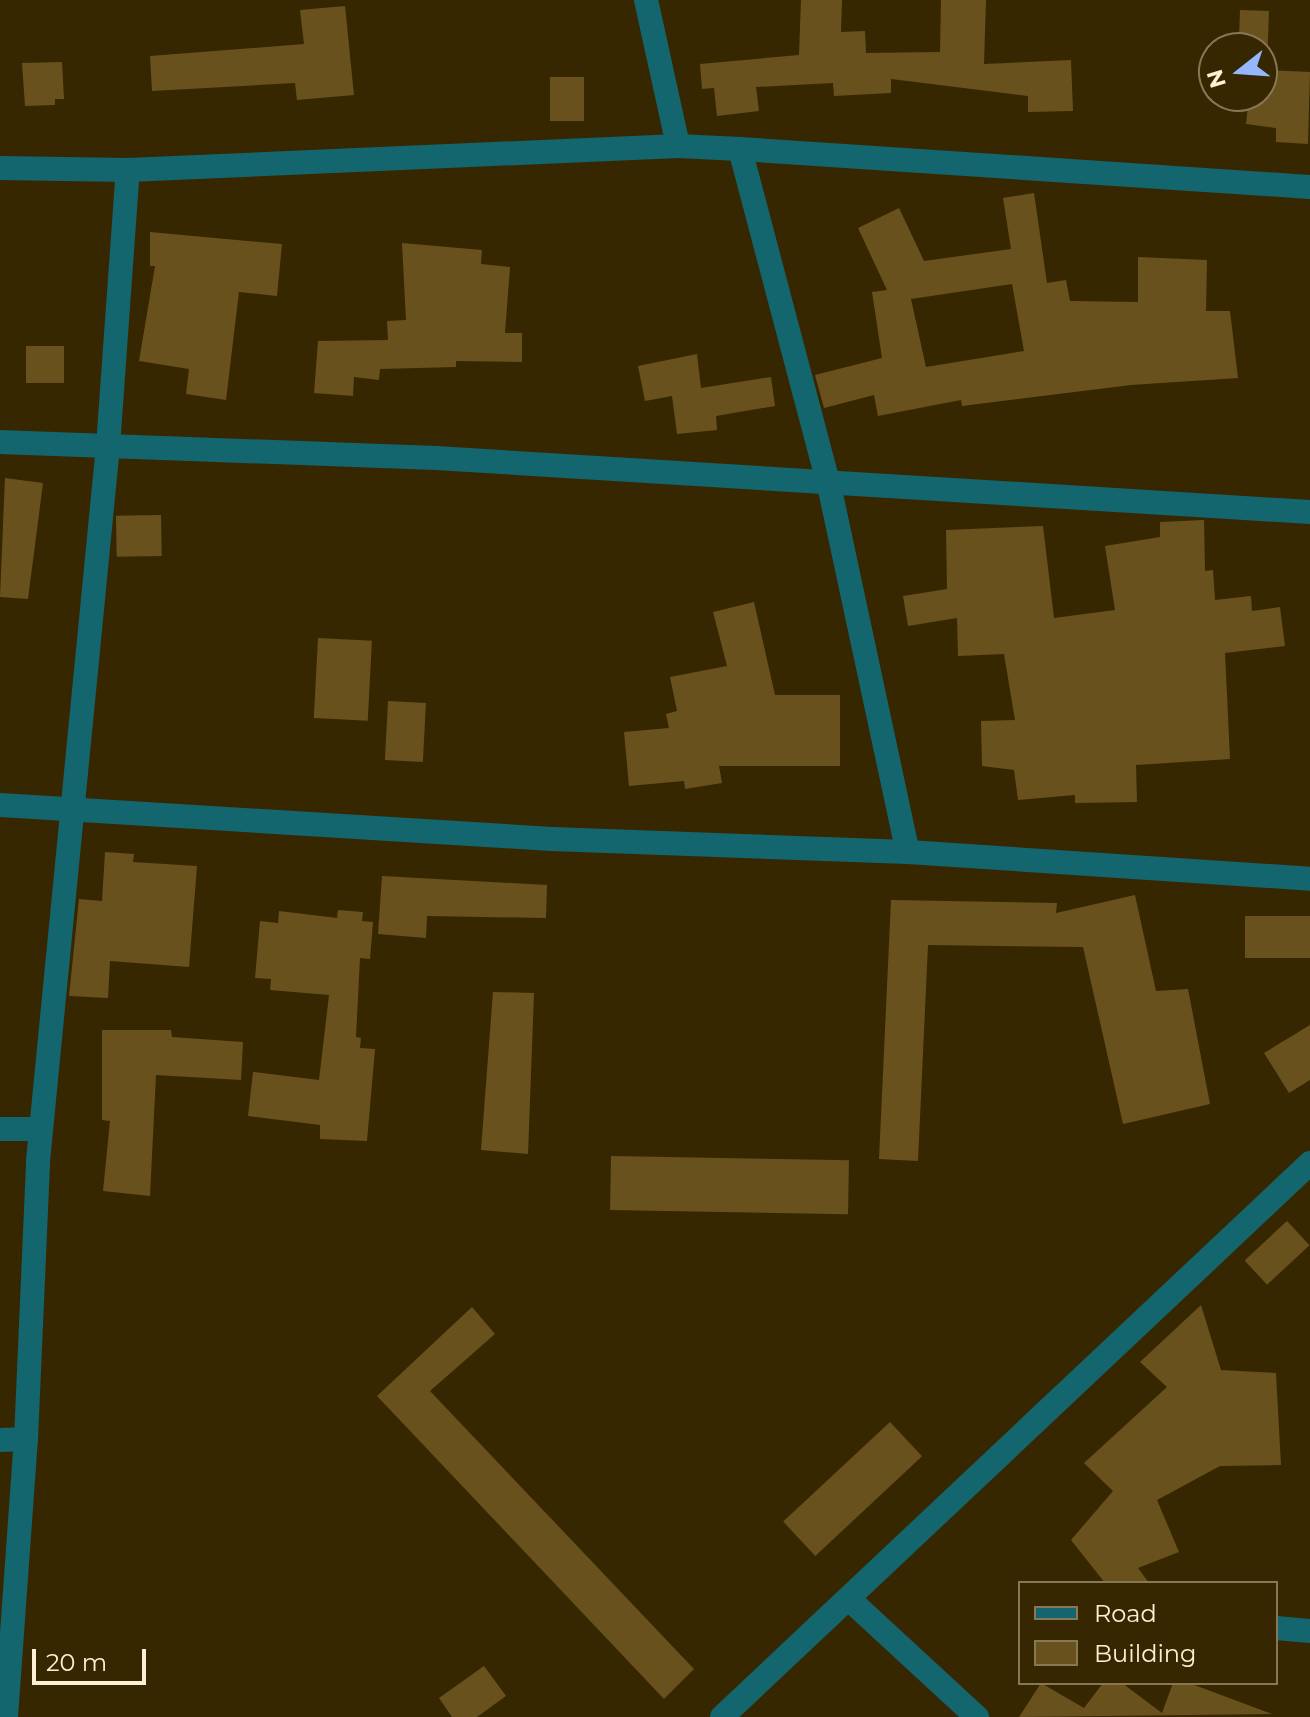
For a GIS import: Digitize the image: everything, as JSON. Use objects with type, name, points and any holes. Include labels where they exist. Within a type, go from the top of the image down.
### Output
[{"type":"street","points":[[646,0],[678,146]]},
{"type":"street","points":[[0,168],[128,170],[678,146],[1310,187]]},
{"type":"street","points":[[740,149],[829,485],[908,852]]},
{"type":"street","points":[[6,1717],[26,1439],[40,1129],[108,446],[128,170]]},
{"type":"street","points":[[0,442],[436,458],[829,485],[1310,512]]},
{"type":"street","points":[[0,805],[552,839],[908,852],[1310,879]]},
{"type":"street","points":[[0,1129],[40,1129]]},
{"type":"street","points":[[722,1717],[850,1600],[1310,1163]]},
{"type":"street","points":[[0,1440],[26,1439]]},
{"type":"street","points":[[850,1600],[977,1717]]},
{"type":"street","points":[[1278,1628],[1310,1631]]},
{"type":"building","points":[[801,0],[842,0],[841,32],[865,31],[866,53],[940,52],[941,0],[986,0],[984,64],[1071,60],[1073,111],[1028,112],[1028,96],[891,79],[891,93],[834,96],[833,83],[756,87],[759,111],[717,116],[714,88],[702,89],[700,64],[799,55]]},
{"type":"building","points":[[345,6],[354,95],[297,100],[295,83],[152,91],[150,56],[304,44],[300,10]]},
{"type":"building","points":[[1240,10],[1269,11],[1268,32],[1239,32]]},
{"type":"building","points":[[62,62],[64,99],[55,99],[55,105],[25,106],[22,63]]},
{"type":"building","points":[[1278,71],[1310,72],[1308,144],[1276,142],[1276,128],[1246,124],[1247,112],[1278,112]]},
{"type":"building","points":[[550,77],[584,77],[584,121],[550,121]]},
{"type":"building","points":[[1034,193],[1047,283],[1066,280],[1070,301],[1138,302],[1138,257],[1207,260],[1206,311],[1230,311],[1238,378],[1131,385],[962,406],[961,400],[878,416],[874,395],[824,408],[815,375],[882,358],[872,292],[887,290],[858,228],[899,208],[924,261],[1011,249],[1003,198]],"holes":[[[1012,284],[1024,351],[926,367],[911,299]]]},
{"type":"building","points":[[150,232],[282,244],[277,296],[239,292],[226,400],[186,394],[189,369],[139,361],[155,266],[150,266]]},
{"type":"building","points":[[402,243],[482,250],[481,264],[510,267],[505,333],[522,333],[522,362],[456,361],[456,367],[380,369],[379,380],[354,377],[353,396],[314,393],[318,341],[388,340],[387,321],[406,320]]},
{"type":"building","points":[[26,346],[64,346],[64,383],[26,383]]},
{"type":"building","points":[[697,354],[701,388],[771,377],[775,406],[716,416],[717,430],[677,434],[672,396],[645,401],[638,366]]},
{"type":"building","points":[[5,478],[43,483],[28,599],[0,597]]},
{"type":"building","points":[[161,515],[162,556],[117,557],[116,516]]},
{"type":"building","points":[[1204,520],[1205,571],[1213,570],[1215,600],[1251,596],[1252,611],[1280,607],[1285,646],[1225,653],[1230,759],[1136,765],[1137,802],[1075,803],[1075,795],[1018,800],[1014,770],[982,766],[981,721],[1015,720],[1004,654],[958,656],[957,618],[908,626],[903,596],[947,589],[946,530],[1043,526],[1054,618],[1115,610],[1105,546],[1160,537],[1160,522]]},
{"type":"building","points":[[754,602],[775,695],[840,695],[840,766],[719,766],[722,783],[685,789],[684,781],[629,786],[624,732],[669,728],[666,714],[677,711],[670,677],[727,666],[713,612]]},
{"type":"building","points":[[318,638],[372,641],[368,721],[314,718]]},
{"type":"building","points":[[388,701],[426,703],[423,762],[385,760]]},
{"type":"building","points":[[105,852],[134,854],[133,862],[197,866],[189,967],[110,961],[108,998],[69,996],[79,899],[102,901]]},
{"type":"building","points":[[382,876],[547,885],[546,918],[427,916],[426,938],[378,934]]},
{"type":"building","points":[[1135,895],[1156,991],[1188,989],[1210,1104],[1123,1124],[1083,947],[928,945],[918,1161],[879,1159],[891,900],[1057,903],[1056,913]]},
{"type":"building","points":[[338,910],[363,912],[362,921],[373,922],[370,959],[360,958],[356,1037],[361,1038],[360,1048],[375,1049],[367,1141],[320,1139],[320,1125],[248,1116],[253,1072],[319,1080],[329,995],[270,990],[271,979],[255,978],[260,921],[278,923],[279,911],[337,918]]},
{"type":"building","points":[[1245,916],[1310,916],[1310,958],[1245,958]]},
{"type":"building","points":[[493,992],[534,993],[528,1154],[481,1150]]},
{"type":"building","points":[[1310,1025],[1310,1080],[1289,1093],[1264,1053]]},
{"type":"building","points":[[102,1030],[171,1030],[172,1037],[243,1042],[241,1080],[156,1075],[150,1196],[103,1191],[110,1121],[102,1120]]},
{"type":"building","points":[[611,1156],[849,1160],[848,1214],[610,1210]]},
{"type":"building","points":[[1287,1221],[1310,1245],[1267,1285],[1245,1261]]},
{"type":"building","points":[[1201,1305],[1221,1370],[1276,1373],[1281,1465],[1220,1466],[1157,1500],[1179,1552],[1138,1568],[1148,1581],[1103,1581],[1071,1540],[1113,1491],[1084,1463],[1167,1387],[1140,1362]]},
{"type":"building","points":[[472,1307],[495,1334],[430,1391],[694,1669],[664,1699],[377,1396]]},
{"type":"building","points":[[890,1422],[922,1456],[815,1556],[783,1522]]},
{"type":"building","points":[[484,1666],[506,1696],[477,1717],[452,1717],[439,1698]]},
{"type":"building","points":[[1040,1685],[1084,1708],[1101,1685],[1125,1685],[1162,1713],[1172,1685],[1194,1685],[1272,1714],[1019,1717]]}]
